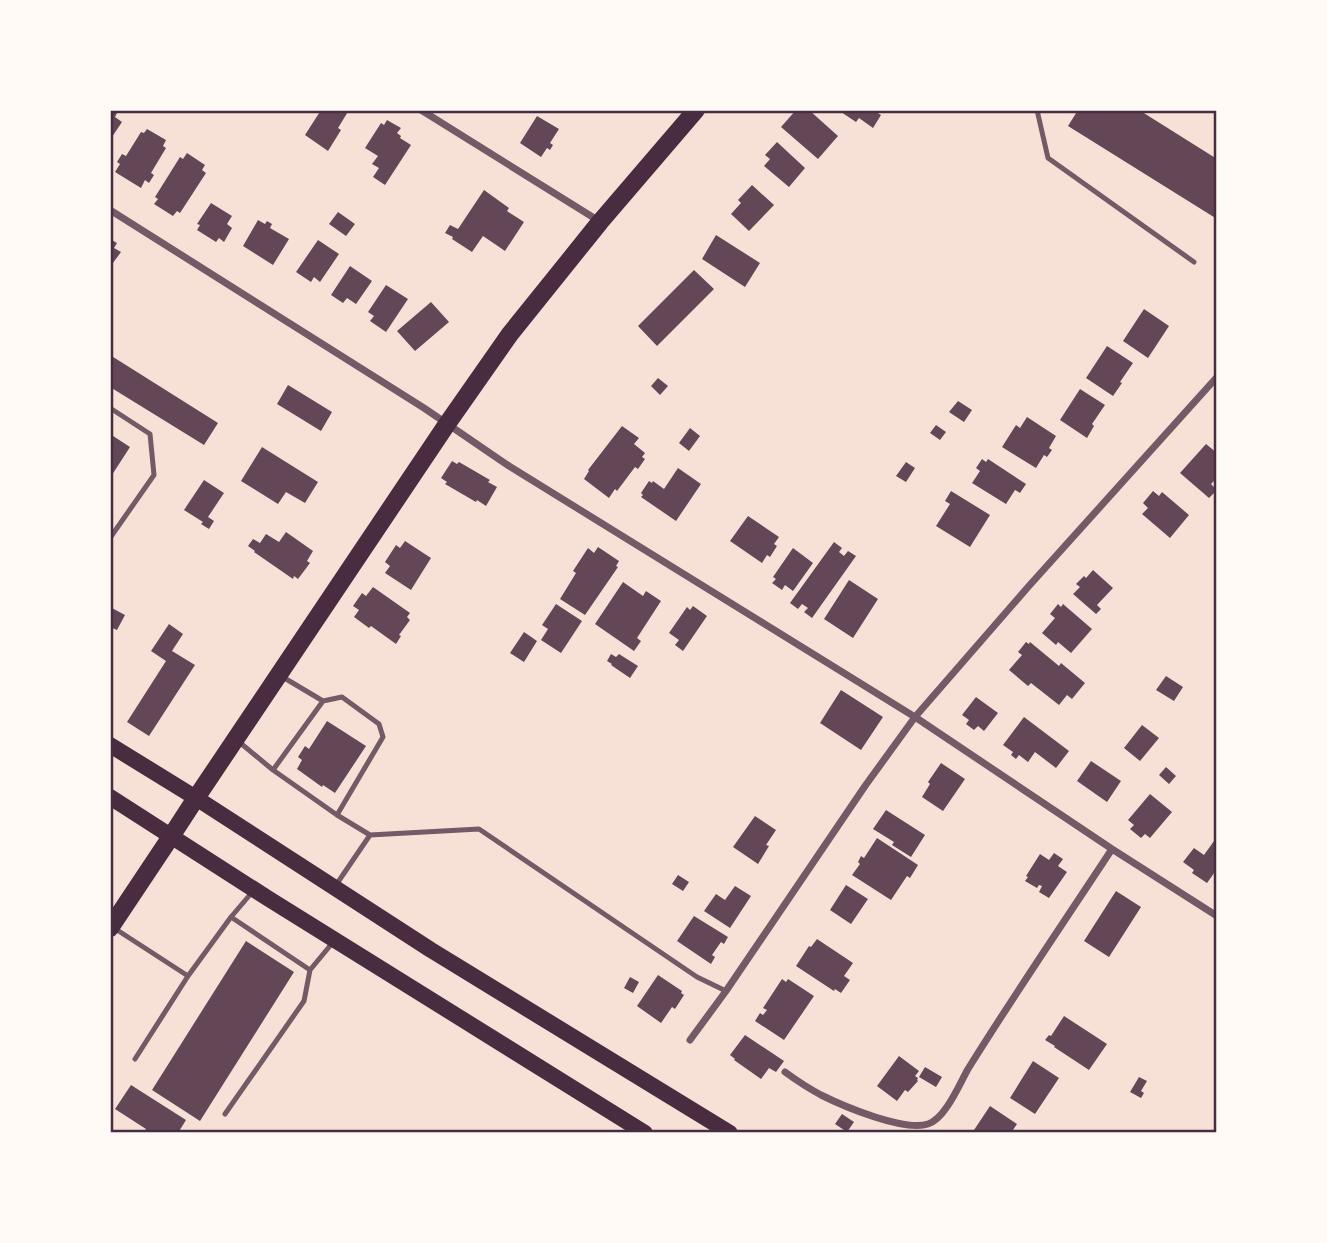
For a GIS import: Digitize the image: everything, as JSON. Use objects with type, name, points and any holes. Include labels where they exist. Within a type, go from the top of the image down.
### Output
[{"type":"highway","points":[[111,927],[195,798],[510,334],[600,222],[696,110]]},
{"type":"main road","points":[[110,745],[431,950],[730,1133]]},
{"type":"main road","points":[[110,797],[645,1133]]},
{"type":"street","points":[[421,110],[600,222]]},
{"type":"street","points":[[110,210],[521,473],[915,717],[1217,916]]},
{"type":"street","points":[[690,1040],[915,717],[1217,377]]},
{"type":"street","points":[[785,1072],[819,1094],[857,1111],[918,1127],[931,1124],[941,1115],[1112,849]]},
{"type":"lane","points":[[1037,110],[1048,158],[1194,262]]},
{"type":"lane","points":[[110,408],[150,434],[154,475],[110,538]]},
{"type":"lane","points":[[279,675],[323,701]]},
{"type":"lane","points":[[273,770],[323,701],[342,697],[379,724],[383,737],[337,815]]},
{"type":"lane","points":[[235,739],[273,770],[370,835],[479,829],[697,977],[726,991]]},
{"type":"lane","points":[[334,887],[370,835]]},
{"type":"lane","points":[[135,1059],[188,976],[255,889]]},
{"type":"lane","points":[[231,917],[310,970]]},
{"type":"lane","points":[[111,927],[188,976]]},
{"type":"lane","points":[[225,1114],[304,1001],[310,970],[335,940]]},
{"type":"building","points":[[110,110],[117,113],[115,117],[122,122],[110,140]]},
{"type":"building","points":[[321,110],[349,110],[328,151],[305,135]]},
{"type":"building","points":[[796,110],[809,110],[838,136],[818,159],[781,127]]},
{"type":"building","points":[[838,110],[873,110],[881,115],[873,128],[859,118],[856,122]]},
{"type":"building","points":[[1078,110],[1139,110],[1217,159],[1217,219],[1068,126]]},
{"type":"building","points":[[537,116],[559,129],[550,143],[553,145],[550,150],[547,148],[541,157],[520,143]]},
{"type":"building","points":[[387,120],[401,128],[397,133],[411,145],[385,185],[373,177],[379,168],[372,164],[378,156],[365,148],[381,123],[384,125]]},
{"type":"building","points":[[147,129],[166,140],[163,146],[166,148],[151,173],[154,175],[149,183],[145,180],[141,188],[115,172],[122,154],[126,156],[141,132],[144,133]]},
{"type":"building","points":[[777,142],[805,168],[789,187],[764,166],[770,159],[765,155]]},
{"type":"building","points":[[187,153],[205,165],[202,170],[206,173],[180,213],[177,211],[173,216],[154,204],[158,199],[155,197],[180,157],[183,159]]},
{"type":"building","points":[[752,185],[774,205],[749,231],[731,214],[741,203],[738,200]]},
{"type":"building","points":[[484,190],[524,222],[505,251],[483,236],[472,252],[445,233],[450,225],[458,229]]},
{"type":"building","points":[[211,203],[232,216],[227,224],[232,228],[224,242],[219,238],[216,242],[197,230],[200,225],[197,224]]},
{"type":"building","points":[[338,212],[355,224],[346,236],[329,224]]},
{"type":"building","points":[[258,220],[272,224],[270,228],[289,239],[273,265],[243,246]]},
{"type":"building","points":[[716,235],[760,263],[745,287],[702,259]]},
{"type":"building","points":[[110,239],[117,243],[114,248],[121,252],[110,267]]},
{"type":"building","points":[[318,240],[339,254],[320,282],[314,277],[311,282],[296,272]]},
{"type":"building","points":[[350,266],[372,281],[356,304],[347,298],[343,303],[331,295]]},
{"type":"building","points":[[694,270],[714,289],[657,346],[638,326]]},
{"type":"building","points":[[386,285],[408,299],[386,332],[370,321],[374,316],[368,312]]},
{"type":"building","points":[[431,302],[449,322],[415,351],[397,331]]},
{"type":"building","points":[[1144,309],[1169,326],[1148,358],[1123,341]]},
{"type":"building","points":[[1107,346],[1133,363],[1113,396],[1086,378]]},
{"type":"building","points":[[110,355],[218,423],[204,445],[110,387]]},
{"type":"building","points":[[658,378],[668,386],[660,395],[651,386]]},
{"type":"building","points":[[288,385],[332,412],[321,431],[277,404]]},
{"type":"building","points":[[1080,389],[1105,405],[1092,424],[1094,426],[1087,438],[1060,420]]},
{"type":"building","points":[[958,401],[972,410],[964,422],[949,412]]},
{"type":"building","points":[[1027,417],[1056,436],[1049,448],[1052,450],[1047,457],[1044,455],[1036,468],[1002,447],[1016,425],[1020,428]]},
{"type":"building","points":[[936,425],[946,432],[940,440],[930,433]]},
{"type":"building","points":[[622,426],[639,438],[634,444],[645,453],[642,457],[645,459],[609,498],[584,479]]},
{"type":"building","points":[[690,428],[700,436],[689,451],[679,443]]},
{"type":"building","points":[[110,434],[130,447],[110,478]]},
{"type":"building","points":[[1206,444],[1217,453],[1217,478],[1211,484],[1217,490],[1209,498],[1180,473]]},
{"type":"building","points":[[262,447],[318,482],[305,503],[286,492],[278,504],[241,481]]},
{"type":"building","points":[[982,459],[986,462],[988,459],[1026,484],[1020,493],[1015,490],[1006,504],[972,483],[980,471],[976,468]]},
{"type":"building","points":[[452,461],[457,464],[459,462],[497,487],[486,506],[445,484],[447,482],[441,478]]},
{"type":"building","points":[[906,462],[915,468],[906,482],[896,476]]},
{"type":"building","points":[[678,468],[701,484],[676,521],[641,497],[641,493],[649,481],[664,489]]},
{"type":"building","points":[[204,480],[224,493],[208,517],[214,521],[209,529],[184,510]]},
{"type":"building","points":[[951,491],[990,515],[970,547],[936,526],[950,504],[945,501]]},
{"type":"building","points":[[1153,491],[1159,496],[1162,492],[1189,515],[1170,538],[1142,514],[1148,508],[1143,503]]},
{"type":"building","points":[[748,516],[779,537],[770,557],[767,555],[762,563],[730,541]]},
{"type":"building","points":[[286,532],[313,551],[307,561],[310,563],[298,579],[294,576],[293,579],[248,546],[253,539],[260,543],[266,534],[279,542]]},
{"type":"building","points":[[405,541],[431,558],[411,590],[385,573],[390,566],[385,562],[396,545],[400,548]]},
{"type":"building","points":[[834,542],[842,548],[839,552],[844,556],[848,551],[856,556],[812,618],[804,612],[808,608],[802,604],[798,609],[790,603]]},
{"type":"building","points":[[598,547],[619,561],[616,566],[618,567],[585,615],[560,599],[588,548],[594,553]]},
{"type":"building","points":[[793,548],[813,563],[793,591],[785,585],[782,590],[772,583],[776,579],[773,577]]},
{"type":"building","points":[[1093,570],[1113,588],[1097,605],[1101,609],[1096,614],[1073,594],[1080,587],[1076,584]]},
{"type":"building","points":[[849,580],[878,599],[853,638],[824,619]]},
{"type":"building","points":[[623,582],[643,596],[646,591],[661,601],[637,638],[641,641],[634,651],[595,624]]},
{"type":"building","points":[[373,587],[410,613],[407,617],[410,620],[396,644],[354,617],[359,610],[353,606],[362,593],[366,596]]},
{"type":"building","points":[[556,604],[582,621],[561,653],[541,640],[548,629],[542,625]]},
{"type":"building","points":[[1058,604],[1061,607],[1063,604],[1092,629],[1071,653],[1042,633],[1055,618],[1050,614]]},
{"type":"building","points":[[693,606],[707,616],[683,651],[675,645],[679,640],[669,633],[687,607],[690,610]]},
{"type":"building","points":[[110,607],[125,615],[117,630],[110,627]]},
{"type":"building","points":[[169,624],[183,634],[172,651],[195,665],[149,736],[127,722],[166,661],[151,651]]},
{"type":"building","points":[[524,632],[537,641],[524,662],[510,653]]},
{"type":"building","points":[[1026,642],[1030,642],[1059,666],[1061,663],[1085,683],[1072,699],[1067,695],[1059,705],[1031,683],[1028,686],[1009,670],[1022,655],[1018,652]]},
{"type":"building","points":[[611,654],[616,657],[619,654],[638,666],[630,678],[607,661]]},
{"type":"building","points":[[1166,676],[1183,687],[1174,701],[1156,690]]},
{"type":"building","points":[[841,690],[883,717],[861,750],[820,723]]},
{"type":"building","points":[[976,697],[998,713],[984,731],[978,726],[974,730],[966,724],[969,720],[962,715]]},
{"type":"building","points":[[1024,717],[1069,751],[1056,768],[1035,752],[1028,762],[1019,755],[1016,759],[1011,755],[1013,752],[1003,745]]},
{"type":"building","points":[[327,721],[366,746],[335,793],[297,769],[302,760],[298,757],[305,746],[309,749]]},
{"type":"building","points":[[1142,725],[1159,738],[1140,761],[1124,748]]},
{"type":"building","points":[[1091,761],[1121,781],[1107,802],[1077,781]]},
{"type":"building","points":[[941,763],[965,779],[943,811],[922,797]]},
{"type":"building","points":[[1166,767],[1176,776],[1169,784],[1159,775]]},
{"type":"building","points":[[1150,794],[1172,812],[1150,838],[1145,834],[1141,838],[1130,829],[1134,825],[1128,820]]},
{"type":"building","points":[[886,810],[925,835],[911,857],[873,829]]},
{"type":"building","points":[[755,816],[776,830],[758,864],[733,847]]},
{"type":"building","points":[[877,838],[918,865],[891,900],[852,875],[860,864],[858,862],[861,856],[864,858]]},
{"type":"building","points":[[1214,841],[1217,844],[1217,869],[1207,883],[1192,873],[1194,870],[1183,862],[1194,848],[1204,855]]},
{"type":"building","points":[[1054,853],[1063,859],[1058,866],[1067,872],[1049,898],[1039,892],[1042,886],[1037,888],[1025,881],[1040,854],[1049,860]]},
{"type":"building","points":[[678,875],[689,882],[683,891],[672,884]]},
{"type":"building","points":[[846,885],[868,899],[851,924],[830,910]]},
{"type":"building","points":[[735,886],[751,896],[730,928],[704,911],[716,894],[725,900]]},
{"type":"building","points":[[1116,891],[1141,907],[1109,957],[1084,941]]},
{"type":"building","points":[[694,916],[728,937],[712,955],[715,957],[711,964],[677,941]]},
{"type":"building","points":[[817,939],[853,963],[844,976],[850,980],[841,993],[796,966]]},
{"type":"building","points":[[246,941],[294,972],[200,1121],[152,1090]]},
{"type":"building","points":[[658,975],[684,995],[661,1023],[637,1006]]},
{"type":"building","points":[[630,977],[639,982],[633,993],[624,988]]},
{"type":"building","points":[[782,979],[786,982],[788,979],[814,996],[784,1040],[755,1021],[760,1013],[763,1015],[767,1010],[763,1008]]},
{"type":"building","points":[[1064,1016],[1107,1044],[1089,1070],[1045,1040],[1051,1036]]},
{"type":"building","points":[[745,1035],[784,1061],[776,1072],[769,1068],[761,1079],[734,1060],[730,1055]]},
{"type":"building","points":[[899,1056],[919,1071],[915,1076],[918,1081],[908,1092],[905,1090],[897,1101],[877,1086]]},
{"type":"building","points":[[1033,1061],[1059,1078],[1035,1114],[1010,1098]]},
{"type":"building","points":[[925,1067],[942,1077],[936,1087],[919,1077]]},
{"type":"building","points":[[1139,1077],[1147,1081],[1141,1091],[1144,1093],[1141,1098],[1130,1092]]},
{"type":"building","points":[[131,1085],[186,1120],[178,1133],[144,1133],[146,1129],[115,1109]]},
{"type":"building","points":[[990,1106],[1017,1124],[1011,1133],[972,1133]]},
{"type":"building","points":[[842,1114],[854,1122],[847,1132],[835,1124]]}]
